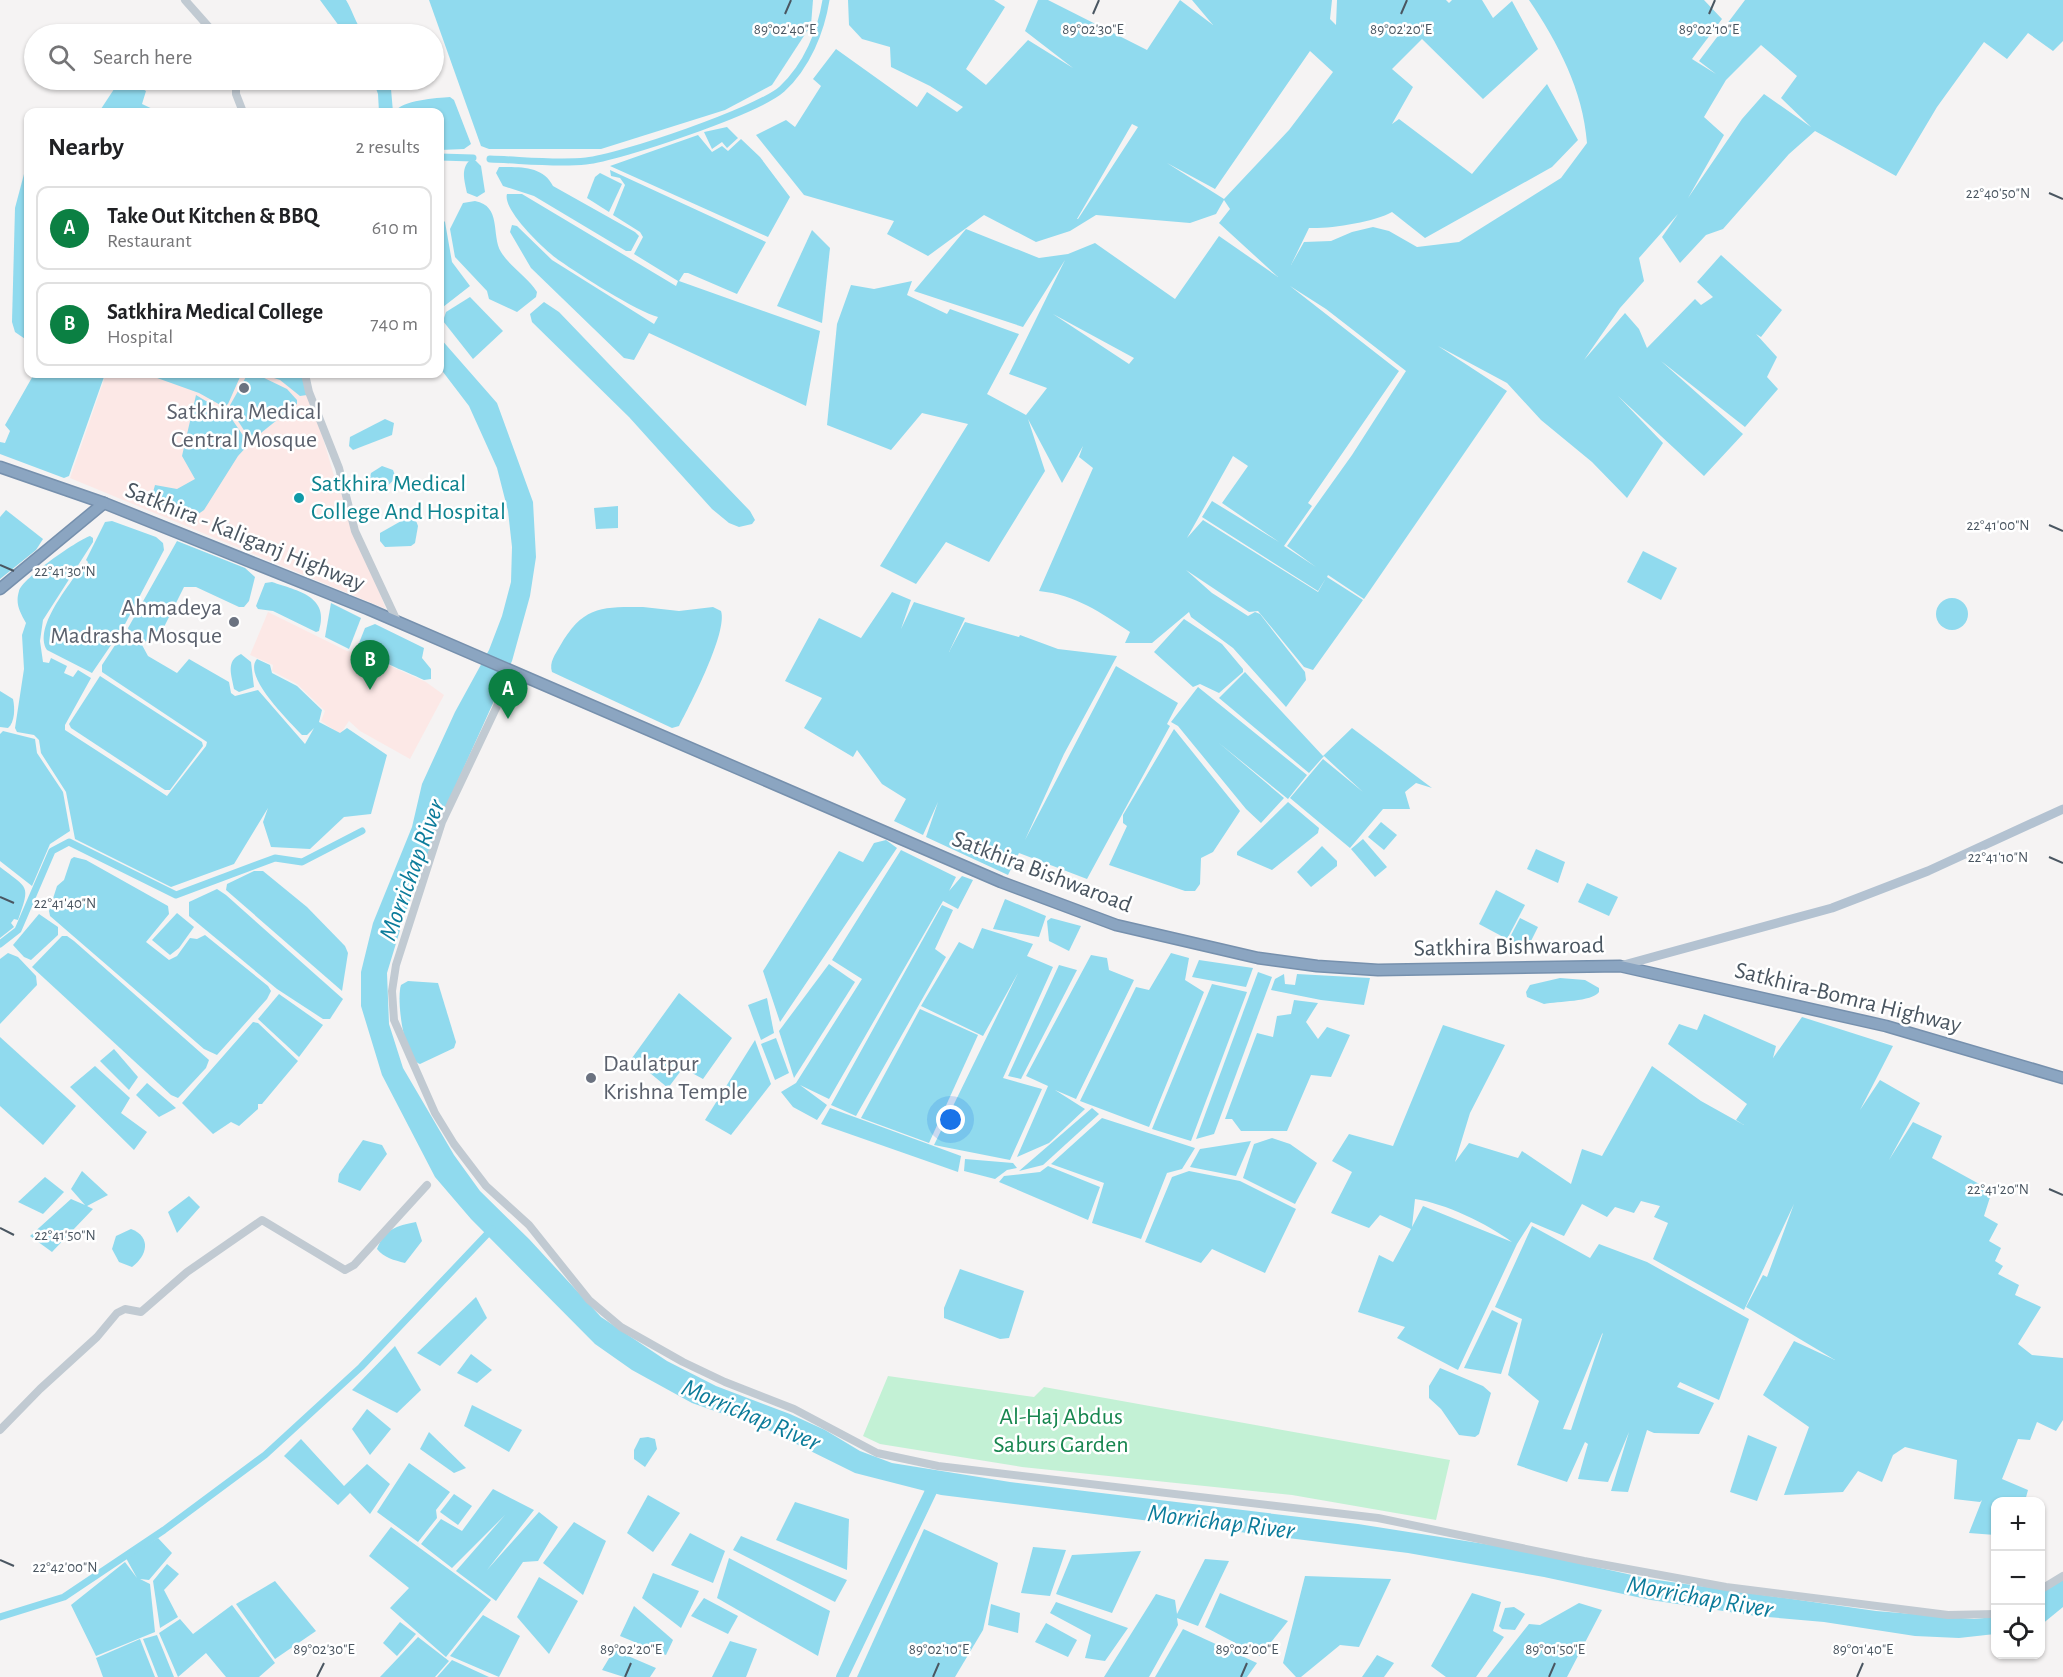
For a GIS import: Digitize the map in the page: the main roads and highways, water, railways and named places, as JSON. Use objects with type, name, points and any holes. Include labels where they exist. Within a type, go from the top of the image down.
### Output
[{"type":"highway","name":"Satkhira - Kaliganj Highway","points":[[0,467],[104,503],[397,621],[472,654]]},
{"type":"highway","points":[[0,589],[104,503]]},
{"type":"highway","name":"Satkhira Bishwaroad","points":[[472,654],[1001,882],[1116,925],[1258,958],[1317,966],[1378,970],[1620,966]]},
{"type":"highway","name":"Satkhira-Bomra Highway","points":[[1620,966],[1886,1026],[2063,1077]]},
{"type":"main road","points":[[1620,966],[1832,908],[1928,872],[2063,809]]},
{"type":"water","points":[[320,0],[346,0],[357,24],[338,24]]},
{"type":"water","points":[[429,0],[813,0],[811,25],[772,85],[725,110],[601,149],[489,149],[481,146],[444,42],[444,24],[438,24]]},
{"type":"water","points":[[848,0],[994,0],[1005,7],[966,69],[986,85],[1028,40],[1073,68],[1025,31],[1038,0],[1048,0],[1147,50],[1180,0],[1213,25],[1192,0],[1332,0],[1330,19],[1336,25],[1337,0],[1446,0],[1449,3],[1452,0],[1482,0],[1493,18],[1512,1],[1538,49],[1483,99],[1422,39],[1392,69],[1413,87],[1392,124],[1399,119],[1472,174],[1547,84],[1578,140],[1552,167],[1425,238],[1392,212],[1352,224],[1309,228],[1291,265],[1304,242],[1331,241],[1352,232],[1373,227],[1389,231],[1417,247],[1459,242],[1561,178],[1587,143],[1585,123],[1575,86],[1559,50],[1529,0],[1704,0],[1722,19],[1692,59],[1716,74],[1699,61],[1745,0],[2063,0],[2063,41],[2053,51],[2028,33],[2007,59],[1984,42],[1937,107],[1896,176],[1815,131],[1789,154],[1723,229],[1706,235],[1680,263],[1662,237],[1678,214],[1639,258],[1644,281],[1620,308],[1584,360],[1625,313],[1639,329],[1647,348],[1695,299],[1701,305],[1713,297],[1697,282],[1721,255],[1782,310],[1761,337],[1756,334],[1777,357],[1767,377],[1778,389],[1745,427],[1661,361],[1743,434],[1704,476],[1618,396],[1663,443],[1627,498],[1592,462],[1541,420],[1507,383],[1438,346],[1507,391],[1364,599],[1328,575],[1327,577],[1363,600],[1313,670],[1304,667],[1258,611],[1249,612],[1186,570],[1212,593],[1248,616],[1255,612],[1260,614],[1305,672],[1306,680],[1286,707],[1233,648],[1191,617],[1189,612],[1152,643],[1125,643],[1130,632],[1098,611],[1065,596],[1039,591],[1093,468],[1079,457],[1083,446],[1062,483],[1028,419],[1045,471],[989,562],[946,542],[916,584],[880,566],[968,424],[922,413],[891,450],[827,425],[837,324],[851,285],[874,289],[912,281],[907,295],[947,314],[950,309],[1019,334],[987,394],[1026,415],[1047,388],[1009,374],[1065,260],[1023,327],[914,291],[966,229],[1039,258],[1068,254],[1095,243],[1175,299],[1219,236],[1278,277],[1219,223],[1230,209],[1224,200],[1216,214],[1190,223],[1096,215],[1070,231],[1036,242],[984,215],[928,256],[887,234],[894,221],[804,195],[756,135],[786,120],[795,127],[821,86],[813,79],[836,49],[917,107],[927,92],[957,112],[963,107],[930,86],[891,67],[890,47],[862,39],[849,25]],"holes":[[[1761,45],[1797,76],[1781,98],[1811,127],[1764,94],[1742,119],[1688,198],[1724,135],[1704,117],[1726,80]],[[1310,51],[1333,72],[1289,130],[1224,199],[1167,163],[1215,189]],[[1132,124],[1138,127],[1078,219]],[[1290,286],[1326,309],[1406,371],[1352,455],[1287,546],[1316,567],[1284,546],[1312,506],[1308,503],[1399,371]],[[1053,314],[1134,358],[1129,364]],[[1233,456],[1248,466],[1222,503],[1279,542],[1212,501],[1202,517],[1318,591],[1326,578],[1318,592],[1203,520],[1187,538]]]},
{"type":"water","points":[[113,90],[144,90],[146,91],[142,104],[150,108],[102,108]]},
{"type":"water","points":[[377,90],[391,90],[393,108],[379,108]]},
{"type":"water","points":[[450,97],[454,100],[471,144],[464,149],[444,150],[444,108],[399,108],[412,102]]},
{"type":"water","points":[[727,127],[738,138],[727,148],[722,142],[712,149],[704,132]]},
{"type":"water","points":[[698,135],[712,152],[722,146],[728,151],[741,139],[760,157],[790,197],[768,237],[610,166]]},
{"type":"water","points":[[470,160],[476,161],[481,166],[485,192],[477,197],[467,193],[465,184],[464,171]]},
{"type":"water","points":[[499,167],[537,171],[549,179],[553,186],[635,232],[639,236],[631,251],[626,251],[534,196],[503,186],[496,173]]},
{"type":"water","points":[[610,170],[766,242],[737,294],[688,273],[684,273],[679,281],[820,331],[806,406],[649,333],[634,360],[624,358],[531,268],[510,232],[512,225],[517,226],[552,260],[654,324],[658,317],[608,292],[553,256],[526,230],[507,201],[507,194],[522,194],[676,286],[678,281],[634,254],[643,237],[640,232],[613,215],[625,185],[620,178],[611,176]]},
{"type":"water","points":[[600,173],[622,184],[609,212],[587,198],[595,177]]},
{"type":"water","points":[[24,174],[24,338],[15,332],[12,322],[15,208]]},
{"type":"water","points":[[475,201],[489,209],[501,252],[537,292],[536,297],[517,312],[489,299],[487,291],[455,257],[450,229],[463,203]]},
{"type":"water","points":[[444,221],[452,262],[470,286],[444,306]]},
{"type":"water","points":[[812,230],[830,248],[822,323],[777,306]]},
{"type":"water","points":[[470,297],[503,331],[473,359],[444,322],[446,312]]},
{"type":"water","points":[[544,302],[559,312],[750,511],[755,520],[752,524],[739,527],[729,523],[712,509],[629,417],[532,322],[530,314]]},
{"type":"water","name":"Morrichap River","points":[[444,343],[497,403],[533,502],[536,557],[530,596],[512,661],[442,816],[404,917],[387,973],[389,1024],[403,1068],[454,1155],[480,1191],[529,1239],[601,1317],[667,1361],[716,1386],[790,1414],[825,1430],[860,1451],[892,1463],[1010,1482],[1358,1524],[1510,1548],[1650,1579],[1876,1611],[1974,1619],[1991,1617],[1991,1634],[1959,1638],[1915,1636],[1824,1622],[1756,1616],[1651,1600],[1544,1577],[1408,1553],[941,1495],[855,1473],[766,1429],[692,1403],[632,1370],[595,1344],[471,1219],[435,1177],[382,1075],[361,1006],[361,972],[373,923],[412,827],[422,784],[455,712],[489,650],[502,616],[511,582],[512,547],[508,511],[497,468],[469,406],[444,373]]},
{"type":"water","points":[[32,378],[104,378],[69,476],[64,478],[0,454],[0,442],[5,443],[10,431],[5,425]]},
{"type":"water","points":[[157,378],[240,378],[228,404],[224,407],[199,393]]},
{"type":"water","points":[[245,378],[264,378],[287,389],[297,400],[297,404],[251,441],[229,407]]},
{"type":"water","points":[[274,378],[305,378],[307,395],[300,396]]},
{"type":"water","points":[[196,395],[229,415],[249,444],[238,456],[204,510],[194,517],[156,502],[152,496],[155,485],[177,489],[195,479],[182,456]]},
{"type":"water","points":[[385,419],[394,423],[392,435],[353,450],[349,446],[350,437]]},
{"type":"water","points":[[382,466],[393,470],[396,478],[384,489],[373,488],[369,482],[371,473]]},
{"type":"water","points":[[618,506],[618,528],[596,529],[594,508]]},
{"type":"water","points":[[6,510],[43,539],[36,550],[0,579],[0,517]]},
{"type":"water","points":[[410,516],[415,518],[418,526],[415,543],[411,546],[385,547],[380,541],[380,533]]},
{"type":"water","points":[[112,521],[156,537],[163,543],[164,550],[124,626],[92,673],[47,650],[44,641],[45,630],[62,595],[82,566],[86,567],[88,562],[86,560],[105,522]]},
{"type":"water","points":[[90,536],[93,542],[43,620],[40,641],[43,662],[49,663],[51,658],[67,666],[64,673],[73,677],[78,670],[91,678],[65,725],[65,730],[167,796],[206,746],[207,742],[102,672],[102,665],[123,633],[142,645],[148,656],[177,673],[189,659],[229,682],[231,693],[235,696],[258,690],[305,744],[314,728],[307,735],[302,735],[278,709],[261,687],[256,676],[254,667],[257,659],[270,665],[272,673],[297,686],[322,710],[319,722],[340,733],[347,728],[387,755],[371,814],[344,817],[310,849],[271,847],[263,822],[268,808],[234,864],[171,887],[75,839],[66,792],[41,753],[39,740],[34,735],[17,732],[15,728],[24,669],[22,635],[26,623],[18,600],[19,591],[23,585],[40,569],[62,552]]},
{"type":"water","points":[[177,541],[245,568],[255,577],[249,601],[244,607],[239,607],[196,587],[184,587],[158,639],[142,642],[130,634],[128,628]]},
{"type":"water","points":[[1643,551],[1677,568],[1661,600],[1627,582]]},
{"type":"water","points":[[272,582],[301,592],[316,602],[321,619],[319,631],[316,632],[273,611],[258,609],[256,606],[265,583]]},
{"type":"water","points":[[892,592],[911,600],[901,629],[914,602],[965,618],[949,652],[965,622],[1019,637],[1020,635],[1058,649],[1117,656],[1064,754],[1025,840],[1116,666],[1178,703],[1167,724],[1170,726],[1087,879],[1019,853],[1008,875],[926,837],[938,802],[923,835],[894,821],[906,799],[882,784],[857,750],[853,757],[804,728],[822,698],[785,681],[819,618],[861,638]]},
{"type":"water","points":[[1952,598],[1964,602],[1968,614],[1964,626],[1952,630],[1940,626],[1936,614],[1940,602]]},
{"type":"water","points":[[331,603],[361,618],[349,649],[325,637]]},
{"type":"water","points":[[616,607],[679,611],[713,607],[721,611],[722,621],[719,635],[707,668],[679,726],[672,728],[552,672],[551,668],[554,656],[568,633],[585,616]]},
{"type":"water","points":[[1184,619],[1222,644],[1243,669],[1243,672],[1219,693],[1200,684],[1193,687],[1154,652]]},
{"type":"water","points":[[375,624],[424,648],[422,658],[431,669],[431,679],[424,680],[398,669],[365,649],[359,643],[365,628]]},
{"type":"water","points":[[241,654],[251,662],[254,687],[239,692],[234,689],[231,665]]},
{"type":"water","points":[[1245,672],[1323,756],[1352,728],[1432,788],[1416,783],[1405,792],[1410,809],[1383,809],[1350,848],[1290,798],[1323,759],[1363,792],[1324,756],[1309,773],[1219,698]]},
{"type":"water","points":[[100,676],[202,742],[203,746],[170,790],[165,790],[71,728],[69,724]]},
{"type":"water","points":[[1198,687],[1307,775],[1288,799],[1219,743],[1284,798],[1261,823],[1246,809],[1178,726],[1171,722]]},
{"type":"water","points":[[0,691],[13,699],[14,715],[8,728],[0,727]]},
{"type":"water","points":[[1174,729],[1240,811],[1213,852],[1201,858],[1200,884],[1195,891],[1185,891],[1109,865],[1127,826],[1123,823],[1123,815]]},
{"type":"water","points":[[3,731],[35,739],[37,753],[63,792],[70,831],[50,844],[32,886],[0,861],[0,734]]},
{"type":"water","points":[[1288,802],[1319,828],[1318,833],[1272,870],[1237,855],[1237,852]]},
{"type":"water","points":[[1381,822],[1397,835],[1384,850],[1368,837]]},
{"type":"water","points":[[1363,839],[1387,867],[1375,877],[1351,849]]},
{"type":"water","points":[[886,840],[897,848],[780,1022],[763,971],[839,851],[863,862],[874,843]]},
{"type":"water","points":[[1322,846],[1337,861],[1337,866],[1311,887],[1297,872]]},
{"type":"water","points":[[1536,849],[1565,862],[1558,883],[1527,869]]},
{"type":"water","points":[[901,850],[956,877],[949,891],[962,876],[973,880],[958,909],[943,901],[829,1099],[800,1085],[827,1105],[817,1120],[793,1107],[781,1092],[796,1083],[862,979],[832,960]]},
{"type":"water","points":[[74,857],[86,860],[168,906],[169,914],[146,942],[169,960],[177,956],[190,938],[197,939],[205,935],[268,986],[271,991],[267,999],[217,1055],[204,1049],[50,916],[49,911],[57,886],[64,880],[71,859]]},
{"type":"water","points":[[0,867],[21,884],[24,888],[25,900],[18,920],[14,919],[11,923],[14,927],[0,938]]},
{"type":"water","points":[[254,871],[263,871],[307,907],[345,946],[348,953],[342,991],[226,890],[227,884]]},
{"type":"water","points":[[1587,883],[1618,897],[1609,916],[1578,902]]},
{"type":"water","points":[[217,889],[343,999],[330,1019],[323,1019],[277,989],[189,916],[189,902]]},
{"type":"water","points":[[1496,890],[1525,905],[1507,939],[1479,924]]},
{"type":"water","points":[[1005,899],[1046,916],[1039,937],[993,929]]},
{"type":"water","points":[[942,905],[953,910],[935,949],[946,957],[856,1116],[831,1105]]},
{"type":"water","points":[[177,913],[194,927],[179,948],[170,955],[152,940]]},
{"type":"water","points":[[39,914],[58,927],[58,935],[31,960],[24,957],[13,945]]},
{"type":"water","points":[[1051,918],[1081,926],[1069,951],[1049,941],[1047,921]]},
{"type":"water","points":[[1520,918],[1538,927],[1527,949],[1509,939]]},
{"type":"water","points":[[982,928],[1033,944],[1027,956],[1053,967],[1003,1078],[1042,1089],[1010,1160],[934,1145],[1018,973],[983,1036],[921,1006],[959,942],[973,949]]},
{"type":"water","points":[[62,936],[67,936],[74,941],[209,1060],[206,1068],[178,1098],[171,1095],[32,967]]},
{"type":"water","points":[[8,953],[18,957],[36,976],[37,985],[0,1024],[0,959]]},
{"type":"water","points":[[1171,953],[1189,958],[1185,980],[1204,992],[1149,1127],[1080,1101],[1136,987],[1149,990]]},
{"type":"water","points":[[1091,955],[1107,958],[1109,970],[1134,980],[1076,1099],[1055,1090],[1085,1109],[1049,1143],[1017,1157],[1048,1086],[1026,1076]]},
{"type":"water","points":[[1199,960],[1253,968],[1246,987],[1192,977]]},
{"type":"water","points":[[829,964],[855,982],[794,1078],[779,1031]]},
{"type":"water","points":[[1059,965],[1077,970],[1021,1079],[1008,1076]]},
{"type":"water","points":[[1258,972],[1272,977],[1214,1134],[1196,1139]]},
{"type":"water","points":[[1284,974],[1285,984],[1295,985],[1297,974],[1370,978],[1364,1005],[1321,1000],[1271,990],[1275,979]]},
{"type":"water","points":[[1560,978],[1585,980],[1599,988],[1599,992],[1589,998],[1544,1004],[1527,997],[1526,992],[1530,985]]},
{"type":"water","points":[[408,981],[438,983],[456,1042],[454,1048],[420,1064],[414,1060],[410,1052],[401,1016],[401,985]]},
{"type":"water","points":[[1212,984],[1247,992],[1191,1141],[1152,1129]]},
{"type":"water","points":[[679,993],[732,1038],[703,1079],[683,1068],[668,1088],[632,1058]]},
{"type":"water","points":[[279,994],[323,1025],[299,1057],[258,1019]]},
{"type":"water","points":[[767,998],[774,1033],[761,1040],[748,1005]]},
{"type":"water","points":[[1294,1000],[1318,1003],[1306,1022],[1318,1039],[1327,1027],[1350,1035],[1331,1077],[1311,1075],[1287,1131],[1241,1131],[1232,1119],[1225,1119],[1257,1033],[1273,1037],[1277,1016],[1291,1014]]},
{"type":"water","points":[[920,1009],[978,1035],[929,1143],[861,1118]]},
{"type":"water","points":[[1704,1014],[1776,1046],[1773,1058],[1802,1017],[1893,1046],[1860,1110],[1880,1080],[1920,1103],[1889,1160],[1913,1122],[1942,1136],[1932,1158],[1992,1191],[1984,1216],[1998,1224],[1989,1241],[2001,1248],[1995,1261],[2003,1266],[1998,1274],[2019,1285],[2015,1295],[2041,1307],[2018,1344],[2032,1355],[2063,1358],[2063,1420],[2056,1431],[2037,1422],[2030,1440],[2018,1439],[2002,1479],[2028,1490],[2026,1497],[1991,1497],[1991,1535],[1969,1533],[1982,1500],[1980,1502],[1954,1499],[1957,1460],[1905,1447],[1893,1455],[1882,1482],[1858,1471],[1843,1492],[1784,1495],[1809,1427],[1763,1395],[1794,1341],[1835,1360],[1746,1307],[1763,1275],[1767,1277],[1794,1204],[1744,1310],[1653,1259],[1668,1223],[1654,1217],[1660,1206],[1641,1201],[1634,1213],[1615,1207],[1607,1217],[1582,1204],[1564,1236],[1531,1222],[1517,1244],[1458,1370],[1397,1338],[1405,1327],[1358,1312],[1379,1255],[1393,1262],[1411,1229],[1380,1215],[1369,1228],[1331,1213],[1352,1172],[1332,1161],[1349,1134],[1393,1146],[1443,1025],[1505,1045],[1470,1113],[1455,1162],[1469,1143],[1518,1158],[1522,1151],[1571,1184],[1582,1149],[1602,1156],[1652,1066],[1701,1101],[1744,1125],[1736,1120],[1747,1104],[1668,1044],[1679,1024],[1697,1030]],"holes":[[[1415,1199],[1439,1205],[1491,1228],[1512,1242],[1423,1206],[1412,1227]]]},
{"type":"water","points":[[253,1022],[258,1023],[298,1061],[262,1104],[258,1104],[258,1109],[239,1126],[231,1122],[213,1134],[182,1103]]},
{"type":"water","points":[[0,1037],[76,1106],[43,1145],[0,1106]]},
{"type":"water","points":[[776,1038],[789,1073],[775,1080],[761,1044]]},
{"type":"water","points":[[755,1040],[771,1084],[731,1135],[705,1120]]},
{"type":"water","points":[[114,1049],[138,1077],[129,1090],[100,1061]]},
{"type":"water","points":[[95,1066],[130,1098],[121,1113],[147,1132],[134,1150],[70,1087]]},
{"type":"water","points":[[147,1083],[176,1108],[159,1117],[136,1095]]},
{"type":"water","points":[[830,1108],[961,1156],[958,1172],[821,1124]]},
{"type":"water","points":[[1092,1108],[1099,1114],[1043,1165],[1019,1171]]},
{"type":"water","points":[[1102,1118],[1195,1148],[1182,1169],[1167,1173],[1141,1239],[1092,1223],[1104,1183],[1051,1164]]},
{"type":"water","points":[[1272,1138],[1290,1144],[1317,1163],[1295,1204],[1243,1178],[1254,1144]]},
{"type":"water","points":[[363,1140],[382,1145],[387,1154],[360,1191],[338,1182],[339,1174]]},
{"type":"water","points":[[1251,1141],[1236,1176],[1190,1167],[1200,1149]]},
{"type":"water","points":[[965,1159],[1013,1163],[1017,1168],[1007,1170],[995,1179],[964,1171]]},
{"type":"water","points":[[1048,1166],[1100,1187],[1088,1220],[999,1182],[1004,1176],[1040,1172]]},
{"type":"water","points":[[82,1171],[108,1195],[87,1206],[93,1209],[52,1252],[30,1236],[71,1199],[85,1205],[71,1189]]},
{"type":"water","points":[[1189,1171],[1240,1181],[1296,1209],[1265,1273],[1212,1249],[1201,1263],[1145,1242],[1172,1177]]},
{"type":"water","points":[[45,1177],[64,1192],[43,1214],[18,1202]]},
{"type":"water","points":[[189,1196],[200,1207],[177,1233],[168,1212]]},
{"type":"water","points":[[416,1222],[422,1241],[405,1263],[386,1257],[377,1249],[380,1242],[392,1230]]},
{"type":"water","points":[[1532,1226],[1590,1258],[1599,1244],[1647,1262],[1749,1319],[1719,1400],[1680,1382],[1677,1387],[1714,1403],[1699,1434],[1654,1433],[1647,1430],[1628,1492],[1611,1491],[1629,1432],[1608,1482],[1578,1479],[1588,1444],[1585,1442],[1567,1482],[1517,1465],[1539,1401],[1508,1375],[1522,1319],[1495,1307]],"holes":[[[1603,1333],[1571,1430],[1563,1429]]]},
{"type":"water","points":[[131,1229],[142,1237],[145,1247],[141,1258],[132,1267],[119,1262],[112,1249],[116,1236]]},
{"type":"water","points":[[960,1269],[1024,1291],[1009,1338],[1000,1339],[944,1318],[944,1308]]},
{"type":"water","points":[[476,1297],[487,1318],[440,1366],[417,1353]]},
{"type":"water","points":[[1492,1310],[1518,1323],[1501,1374],[1464,1368]]},
{"type":"water","points":[[395,1346],[421,1390],[397,1413],[352,1390]]},
{"type":"water","points":[[471,1354],[492,1370],[477,1383],[457,1373]]},
{"type":"water","points":[[1440,1368],[1483,1386],[1491,1393],[1479,1434],[1475,1437],[1459,1435],[1441,1409],[1429,1398],[1429,1386]]},
{"type":"water","points":[[472,1405],[522,1430],[509,1452],[464,1426]]},
{"type":"water","points":[[367,1409],[391,1429],[370,1455],[352,1429]]},
{"type":"water","points":[[429,1432],[466,1468],[454,1473],[420,1449]]},
{"type":"water","points":[[1748,1435],[1777,1447],[1757,1501],[1730,1492]]},
{"type":"water","points":[[640,1438],[655,1439],[657,1449],[645,1467],[634,1459],[634,1450]]},
{"type":"water","points":[[301,1439],[344,1486],[367,1464],[390,1484],[370,1514],[350,1493],[338,1505],[284,1456]]},
{"type":"water","points":[[409,1463],[450,1492],[436,1510],[437,1518],[418,1542],[377,1512]]},
{"type":"water","points":[[493,1489],[534,1510],[487,1570],[539,1512],[558,1527],[538,1561],[523,1562],[496,1601],[456,1571],[505,1515],[452,1568],[421,1544],[441,1519],[462,1531]]},
{"type":"water","points":[[454,1494],[472,1506],[458,1525],[440,1512]]},
{"type":"water","points":[[648,1495],[680,1513],[653,1552],[627,1533]]},
{"type":"water","points":[[795,1502],[849,1519],[847,1570],[776,1540]]},
{"type":"water","points":[[574,1522],[606,1541],[583,1595],[543,1563]]},
{"type":"water","points":[[391,1527],[491,1600],[446,1657],[390,1608],[409,1588],[369,1556]]},
{"type":"water","points":[[924,1529],[998,1563],[983,1630],[955,1677],[857,1677]]},
{"type":"water","points":[[690,1533],[725,1551],[713,1583],[671,1565]]},
{"type":"water","points":[[741,1536],[847,1580],[835,1602],[733,1550]]},
{"type":"water","points":[[158,1538],[172,1553],[149,1580],[140,1579],[150,1584],[155,1632],[96,1656],[71,1605],[125,1562],[137,1578],[126,1558]]},
{"type":"water","points":[[1033,1547],[1066,1550],[1050,1596],[1021,1593]]},
{"type":"water","points":[[1141,1551],[1112,1613],[1056,1594],[1072,1555]]},
{"type":"water","points":[[729,1558],[830,1611],[818,1656],[717,1598]]},
{"type":"water","points":[[1205,1559],[1229,1561],[1198,1626],[1177,1618],[1178,1625],[1149,1677],[1104,1677],[1156,1594],[1175,1600],[1177,1614]]},
{"type":"water","points":[[167,1564],[179,1574],[164,1590],[178,1617],[160,1628],[153,1581]]},
{"type":"water","points":[[653,1573],[699,1591],[681,1628],[642,1598]]},
{"type":"water","points":[[1305,1576],[1391,1579],[1359,1647],[1340,1645],[1301,1677],[1296,1677],[1283,1663]]},
{"type":"water","points":[[539,1577],[578,1601],[549,1654],[517,1617]]},
{"type":"water","points":[[2063,1580],[2063,1607],[2045,1622],[2045,1605],[2045,1591]]},
{"type":"water","points":[[275,1581],[316,1631],[275,1659],[236,1604]]},
{"type":"water","points":[[1220,1593],[1288,1621],[1260,1656],[1205,1627]]},
{"type":"water","points":[[1472,1593],[1501,1602],[1493,1631],[1504,1637],[1476,1677],[1446,1677],[1431,1666]]},
{"type":"water","points":[[704,1598],[738,1616],[728,1634],[691,1616]]},
{"type":"water","points":[[1056,1602],[1128,1628],[1105,1661],[1085,1658],[1091,1635],[1050,1613]]},
{"type":"water","points":[[1579,1603],[1602,1610],[1567,1677],[1487,1677],[1529,1624],[1540,1625]]},
{"type":"water","points":[[991,1604],[1020,1613],[1018,1633],[988,1625]]},
{"type":"water","points":[[232,1605],[275,1663],[259,1677],[226,1677],[206,1653],[178,1677],[159,1633],[180,1619],[193,1634]]},
{"type":"water","points":[[634,1606],[673,1640],[666,1655],[620,1636]]},
{"type":"water","points":[[1514,1607],[1525,1614],[1515,1630],[1502,1629],[1499,1626],[1505,1608]]},
{"type":"water","points":[[483,1615],[520,1636],[499,1677],[450,1656]]},
{"type":"water","points":[[400,1622],[416,1634],[397,1656],[383,1643]]},
{"type":"water","points":[[1046,1623],[1077,1640],[1068,1657],[1035,1642]]},
{"type":"water","points":[[1183,1629],[1257,1663],[1247,1677],[1155,1677]]},
{"type":"water","points":[[157,1635],[174,1677],[158,1677],[143,1639]]},
{"type":"water","points":[[418,1637],[449,1661],[435,1677],[380,1677]]},
{"type":"water","points":[[140,1639],[155,1677],[103,1677],[96,1658]]},
{"type":"water","points":[[730,1641],[757,1649],[746,1677],[712,1677]]},
{"type":"water","points":[[614,1650],[656,1668],[650,1677],[624,1677],[602,1670]]},
{"type":"water","points":[[1377,1655],[1394,1663],[1384,1677],[1362,1677]]},
{"type":"water","points":[[452,1660],[489,1677],[437,1677]]},
{"type":"waterway","points":[[490,159],[562,162],[603,158],[688,132],[746,109],[782,89],[799,70],[812,48],[821,24],[826,0]]},
{"type":"waterway","points":[[444,157],[473,158]]},
{"type":"waterway","points":[[0,944],[18,930],[52,851],[69,842],[176,895],[275,858],[302,862],[362,831]]},
{"type":"waterway","points":[[0,1617],[64,1597],[164,1530],[265,1455],[361,1367],[492,1229]]},
{"type":"waterway","points":[[842,1677],[933,1487]]},
{"type":"place","name":"Satkhira Medical Central Mosque","points":[[244,388]]},
{"type":"place","name":"Satkhira Medical College And Hospital","points":[[299,498]]},
{"type":"place","name":"Ahmadeya Madrasha Mosque","points":[[234,622]]},
{"type":"place","name":"Satkhira Medical College","points":[[370,690]]},
{"type":"place","name":"Take Out Kitchen & BBQ","points":[[508,719]]},
{"type":"place","name":"Daulatpur Krishna Temple","points":[[591,1078]]},
{"type":"park label","name":"Al-Haj Abdus Saburs Garden","points":[[1061,1431]]}]
